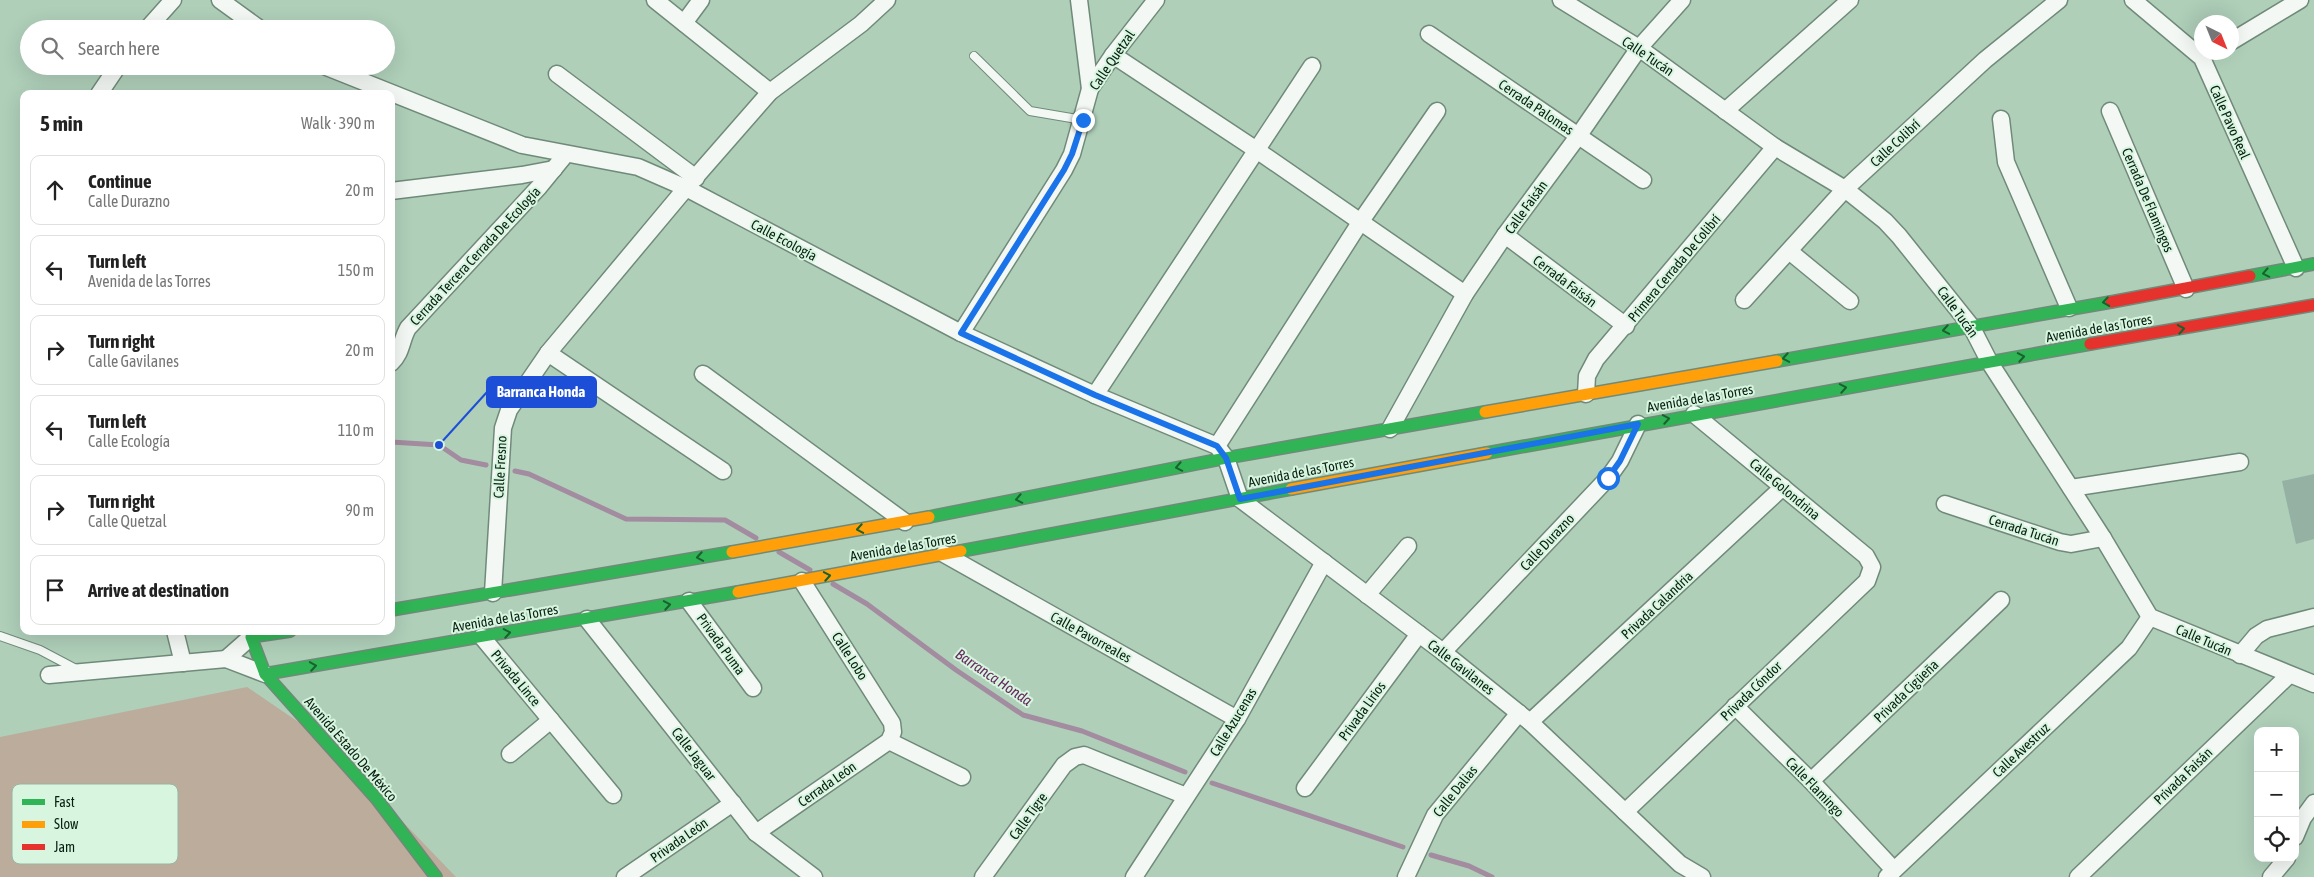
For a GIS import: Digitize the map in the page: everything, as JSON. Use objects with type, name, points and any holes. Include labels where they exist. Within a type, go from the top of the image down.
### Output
[{"type":"main road","name":"Avenida de las Torres","points":[[395,609],[905,522],[1222,452],[1390,429],[2069,308],[2186,289],[2314,264]]},
{"type":"main road","name":"Avenida de las Torres","points":[[265,674],[802,581],[1638,424],[2314,305]]},
{"type":"main road","name":"Avenida Estado De México","points":[[250,635],[265,674],[376,798],[436,877]]},
{"type":"street","points":[[155,20],[173,0]]},
{"type":"street","points":[[220,0],[248,20]]},
{"type":"street","points":[[655,0],[770,92]]},
{"type":"street","points":[[684,23],[701,0]]},
{"type":"street","name":"Calle Fresno","points":[[493,593],[503,428],[509,410],[548,353],[770,92],[860,24],[887,0]]},
{"type":"street","points":[[1079,0],[1090,89]]},
{"type":"street","name":"Calle Quetzal","points":[[961,333],[1064,170],[1072,154],[1083,120],[1090,89],[1113,55],[1156,0]]},
{"type":"street","name":"Calle Tucán","points":[[1562,0],[1638,48],[1775,147],[1845,189],[1885,221],[1971,326],[1990,362],[2103,538],[2150,617],[2288,675],[2314,684]]},
{"type":"street","name":"Calle Faisán","points":[[1390,429],[1466,294],[1505,235],[1579,135],[1638,48],[1682,0]]},
{"type":"street","points":[[1725,111],[1850,0]]},
{"type":"street","name":"Calle Colibrí","points":[[1744,300],[1845,189],[1985,60],[2059,0]]},
{"type":"street","name":"Calle Pavo Real","points":[[2132,0],[2194,45]]},
{"type":"street","points":[[2239,37],[2300,0]]},
{"type":"street","name":"Cerrada Palomas","points":[[1429,34],[1643,180]]},
{"type":"street","points":[[1113,55],[1258,151],[1466,294]]},
{"type":"street","name":"Calle Pavo Real","points":[[2209,60],[2296,268]]},
{"type":"street","points":[[1095,395],[1258,151],[1312,66]]},
{"type":"street","points":[[557,74],[691,183]]},
{"type":"street","points":[[102,90],[112,75]]},
{"type":"street","name":"Calle Ecología","points":[[347,75],[384,90]]},
{"type":"street","name":"Calle Ecología","points":[[395,94],[522,145],[638,167],[691,183],[961,333],[1222,452]]},
{"type":"street","points":[[1240,499],[1222,452],[1361,221],[1437,111]]},
{"type":"street","name":"Cerrada De Flamingos","points":[[2110,111],[2186,289]]},
{"type":"street","points":[[2001,119],[2006,162],[2069,308]]},
{"type":"street","name":"Primera Cerrada De Colibrí","points":[[1586,394],[1587,376],[1596,359],[1626,326],[1775,147]]},
{"type":"street","name":"Cerrada Tercera Cerrada De Ecología","points":[[395,358],[400,352],[403,336],[408,328],[539,187],[566,154]]},
{"type":"street","points":[[395,191],[522,175],[554,169]]},
{"type":"street","name":"Cerrada Faisán","points":[[1505,235],[1626,326]]},
{"type":"street","points":[[1789,251],[1850,301]]},
{"type":"street","points":[[548,353],[723,471]]},
{"type":"street","points":[[703,374],[905,522]]},
{"type":"street","name":"Calle Golondrina","points":[[1694,414],[1866,556],[1872,567]]},
{"type":"street","name":"Calle Durazno","points":[[1443,652],[1608,478],[1620,461],[1638,424]]},
{"type":"street","points":[[2071,488],[2240,462]]},
{"type":"street","name":"Privada Calandria","points":[[1524,717],[1783,487]]},
{"type":"street","name":"Calle Gavilanes","points":[[1240,499],[1443,652],[1524,717],[1680,864],[1702,877]]},
{"type":"street","name":"Cerrada Tucán","points":[[1945,504],[2060,542],[2071,544],[2103,538]]},
{"type":"street","points":[[1367,595],[1408,546]]},
{"type":"street","name":"Calle Pavorreales","points":[[944,554],[1237,719]]},
{"type":"street","name":"Calle Azucenas","points":[[1134,877],[1237,719],[1324,562]]},
{"type":"street","name":"Privada Cóndor","points":[[1625,812],[1867,581],[1872,567]]},
{"type":"street","name":"Calle Lobo","points":[[802,581],[892,723],[891,737]]},
{"type":"street","name":"Privada Cigüeña","points":[[1810,782],[2001,600]]},
{"type":"street","name":"Privada Puma","points":[[689,601],[753,688]]},
{"type":"street","name":"Calle Avestruz","points":[[1890,874],[2128,648],[2150,617]]},
{"type":"street","points":[[2240,655],[2256,636],[2267,629],[2314,617]]},
{"type":"street","name":"Calle Jaguar","points":[[587,619],[756,833],[810,876]]},
{"type":"street","name":"Privada Lirios","points":[[1305,788],[1419,634]]},
{"type":"street","points":[[176,635],[183,663]]},
{"type":"street","points":[[226,659],[249,635]]},
{"type":"street","name":"Privada Lince","points":[[482,637],[613,795]]},
{"type":"street","points":[[49,675],[226,659],[265,674]]},
{"type":"street","name":"Privada Faisán","points":[[2078,877],[2288,675]]},
{"type":"street","name":"Calle Flamingo","points":[[1735,706],[1810,782],[1890,874]]},
{"type":"street","name":"Calle Dalias","points":[[1406,877],[1435,815],[1524,717]]},
{"type":"street","name":"Privada Lince","points":[[510,754],[551,720]]},
{"type":"street","points":[[891,737],[962,777]]},
{"type":"street","name":"Cerrada León","points":[[756,833],[891,737]]},
{"type":"street","name":"Calle Tigre","points":[[983,877],[1064,765],[1075,757],[1084,755],[1186,796]]},
{"type":"street","name":"Privada León","points":[[626,877],[733,803]]},
{"type":"street","points":[[2299,828],[2303,818],[2314,803]]},
{"type":"street","points":[[2271,877],[2284,862]]},
{"type":"lane","points":[[974,56],[1030,112],[1083,120]]},
{"type":"lane","points":[[0,636],[40,650],[80,671]]},
{"type":"shaded area","points":[[247,687],[322,738],[456,877],[0,877],[0,737]]},
{"type":"building","points":[[2314,474],[2314,539],[2296,544],[2282,481]]},
{"type":"waterway","name":"Barranca Honda","points":[[395,442],[439,445],[461,460],[486,465]]},
{"type":"waterway","name":"Barranca Honda","points":[[515,471],[529,474],[626,519],[725,520],[756,538]]},
{"type":"waterway","name":"Barranca Honda","points":[[779,552],[810,570]]},
{"type":"waterway","name":"Barranca Honda","points":[[833,584],[867,604],[956,670],[1023,715],[1082,731],[1185,772]]},
{"type":"waterway","name":"Barranca Honda","points":[[1212,783],[1403,847]]},
{"type":"waterway","name":"Barranca Honda","points":[[1431,855],[1469,866],[1492,877]]},
{"type":"traffic: fast","points":[[2250,276],[2314,264]]},
{"type":"traffic: fast","points":[[1777,361],[2111,302]]},
{"type":"traffic: fast","points":[[1487,453],[2090,344]]},
{"type":"traffic: fast","points":[[929,517],[1226,458],[1485,412]]},
{"type":"traffic: fast","points":[[961,551],[1291,489]]},
{"type":"traffic: fast","points":[[395,609],[732,552]]},
{"type":"traffic: fast","points":[[265,674],[738,592]]},
{"type":"traffic: fast","points":[[264,635],[251,637],[265,674],[376,798],[436,877]]},
{"type":"traffic: slow","points":[[1485,412],[1777,361]]},
{"type":"traffic: slow","points":[[1291,489],[1487,453]]},
{"type":"traffic: slow","points":[[732,552],[929,517]]},
{"type":"traffic: slow","points":[[738,592],[961,551]]},
{"type":"traffic: jam","points":[[2111,302],[2250,276]]},
{"type":"traffic: jam","points":[[2090,344],[2314,305]]},
{"type":"place","name":"Barranca Honda","points":[[439,445]]},
{"type":"route","points":[[1083,120],[1072,154],[1064,170],[961,333],[1095,395],[1217,446],[1226,458],[1240,499],[1638,424],[1620,461],[1608,478]]}]
